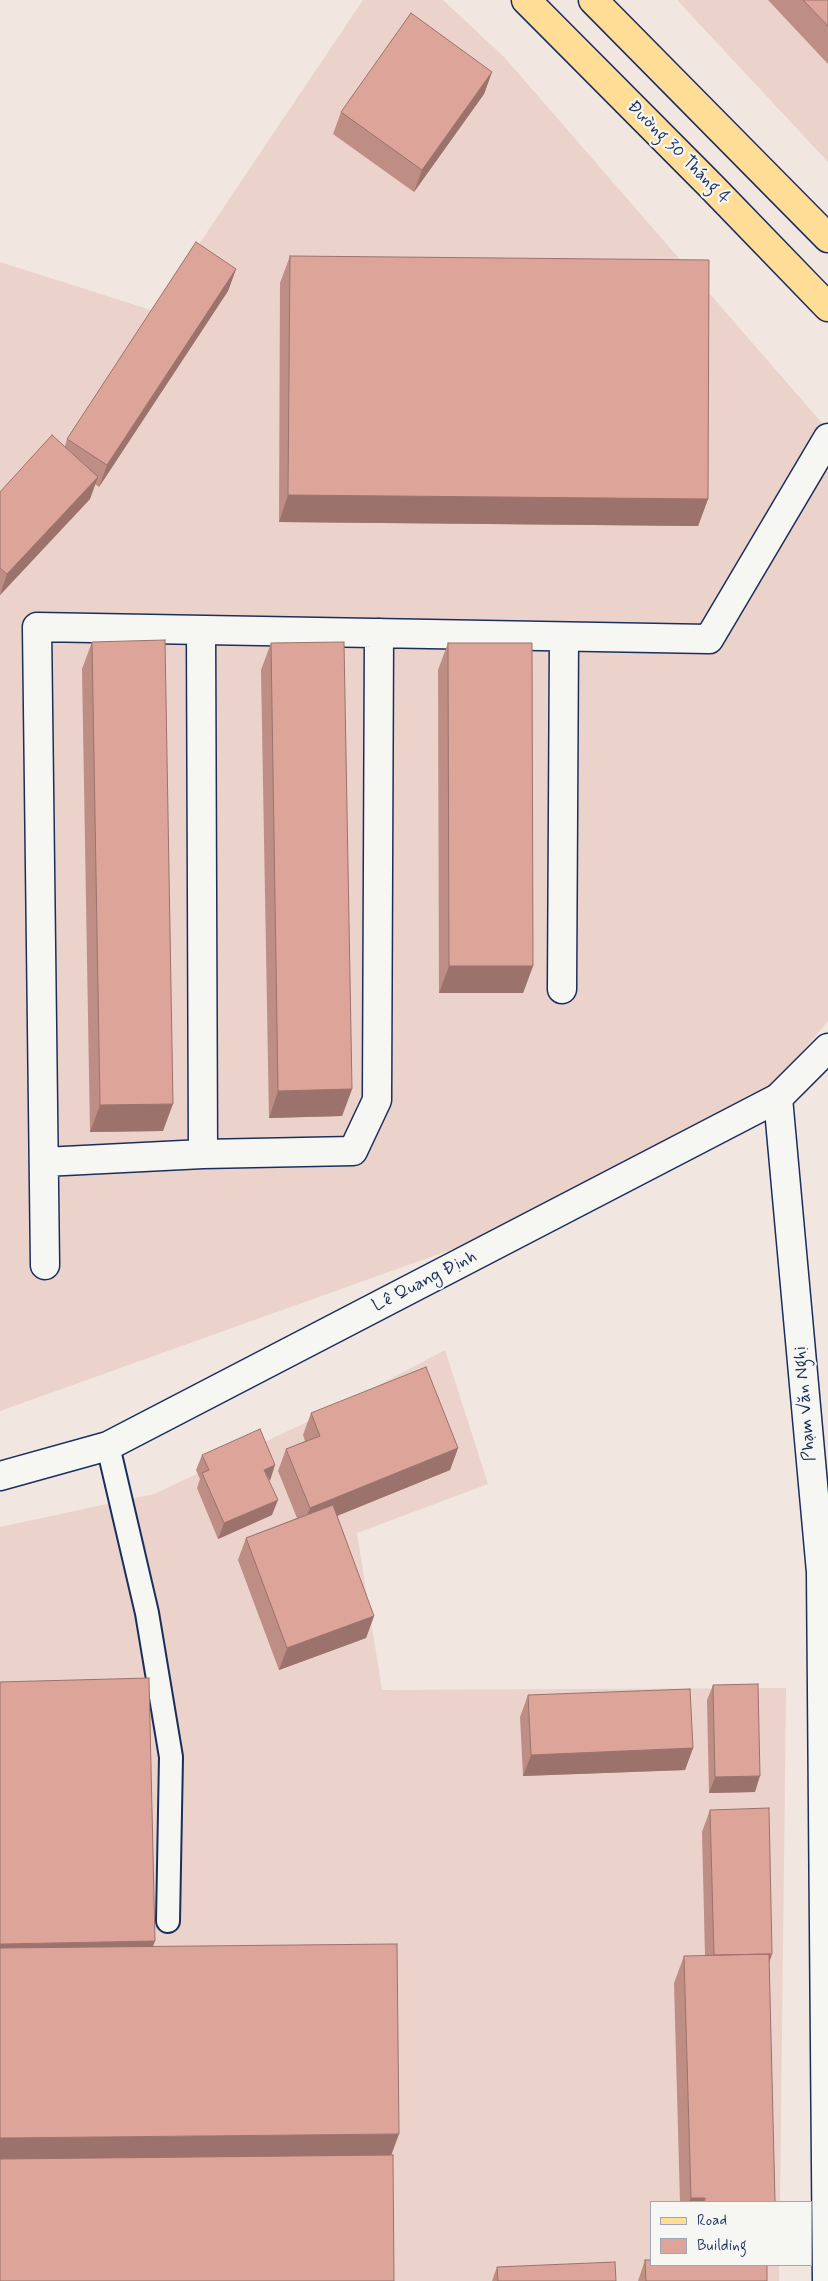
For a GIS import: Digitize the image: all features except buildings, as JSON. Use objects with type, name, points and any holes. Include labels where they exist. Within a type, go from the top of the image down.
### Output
[{"type":"main road","name":"Đường 30 Tháng 4","points":[[526,0],[828,307]]},
{"type":"main road","points":[[593,0],[828,238]]},
{"type":"street","points":[[45,1265],[37,627],[709,639],[828,438]]},
{"type":"street","points":[[201,630],[203,1154]]},
{"type":"street","points":[[44,1162],[203,1154],[353,1151],[377,1100],[379,633]]},
{"type":"street","points":[[562,989],[564,637]]},
{"type":"street","name":"Lê Quang Định","points":[[0,1476],[108,1446],[778,1098],[828,1048]]},
{"type":"street","name":"Phạm Văn Nghị","points":[[778,1098],[821,1572],[826,1749],[827,2281]]},
{"type":"lane","points":[[108,1446],[147,1613],[171,1756],[168,1921]]},
{"type":"shaded area","points":[[363,0],[443,0],[505,58],[828,430],[828,1021],[775,1084],[668,1172],[0,1411],[0,262],[154,311]]},
{"type":"shaded area","points":[[677,0],[828,0],[828,162]]},
{"type":"shaded area","points":[[445,1350],[488,1484],[357,1533],[382,1690],[786,1688],[780,2201],[650,2201],[650,2266],[779,2266],[779,2281],[0,2281],[0,1527],[154,1494],[322,1415]]}]
